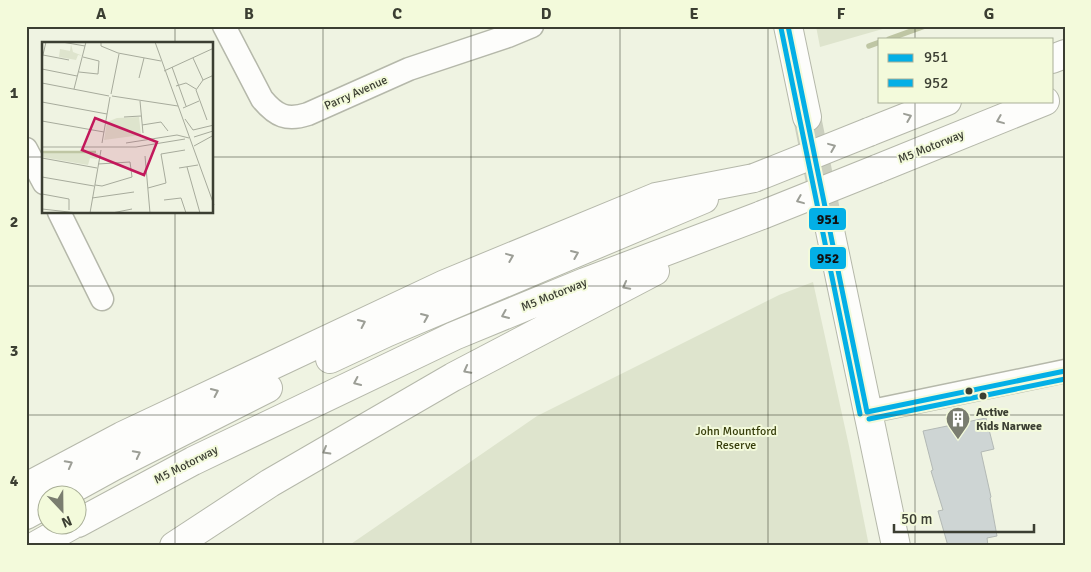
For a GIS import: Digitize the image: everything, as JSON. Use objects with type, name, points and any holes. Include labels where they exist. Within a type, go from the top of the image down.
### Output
[{"type":"main road","points":[[788,26],[807,116]]},
{"type":"main road","points":[[82,484],[285,379],[388,332],[754,178],[944,102]]},
{"type":"main road","name":"M5 Motorway","points":[[88,518],[193,461],[454,336],[585,282],[762,215],[1043,102]]},
{"type":"main road","points":[[26,487],[122,436],[446,284],[656,197],[754,178]]},
{"type":"main road","points":[[174,546],[270,483],[453,377],[762,215]]},
{"type":"main road","points":[[828,221],[896,546]]},
{"type":"main road","points":[[26,515],[38,508]]},
{"type":"main road","points":[[36,546],[57,534]]},
{"type":"street","name":"Parry Avenue","points":[[224,26],[262,99],[274,111],[288,117],[308,114],[409,70],[521,32],[532,26]]},
{"type":"street","points":[[26,149],[42,179]]},
{"type":"street","points":[[60,214],[102,299]]},
{"type":"street","points":[[867,412],[1065,370]]},
{"type":"green space","points":[[816,26],[893,26],[820,47]]},
{"type":"green space","name":"John Mountford Reserve","points":[[813,282],[869,546],[348,546],[537,416],[779,295]]},
{"type":"building","points":[[986,418],[994,449],[981,452],[997,536],[987,538],[988,546],[948,546],[938,511],[943,510],[931,471],[933,470],[923,431]]},
{"type":"waterway","points":[[892,38],[925,26]]},
{"type":"waterway","points":[[869,46],[878,43]]},
{"type":"tunnel","points":[[807,117],[828,221]]},
{"type":"transit line","name":"951","points":[[788,26],[867,412]]},
{"type":"transit line","name":"952","points":[[781,28],[860,414]]},
{"type":"transit line","name":"951","points":[[867,412],[1065,371]]},
{"type":"transit line","name":"952","points":[[869,419],[1065,379]]},
{"type":"place","name":"Active Kids Narwee","points":[[958,440]]}]
